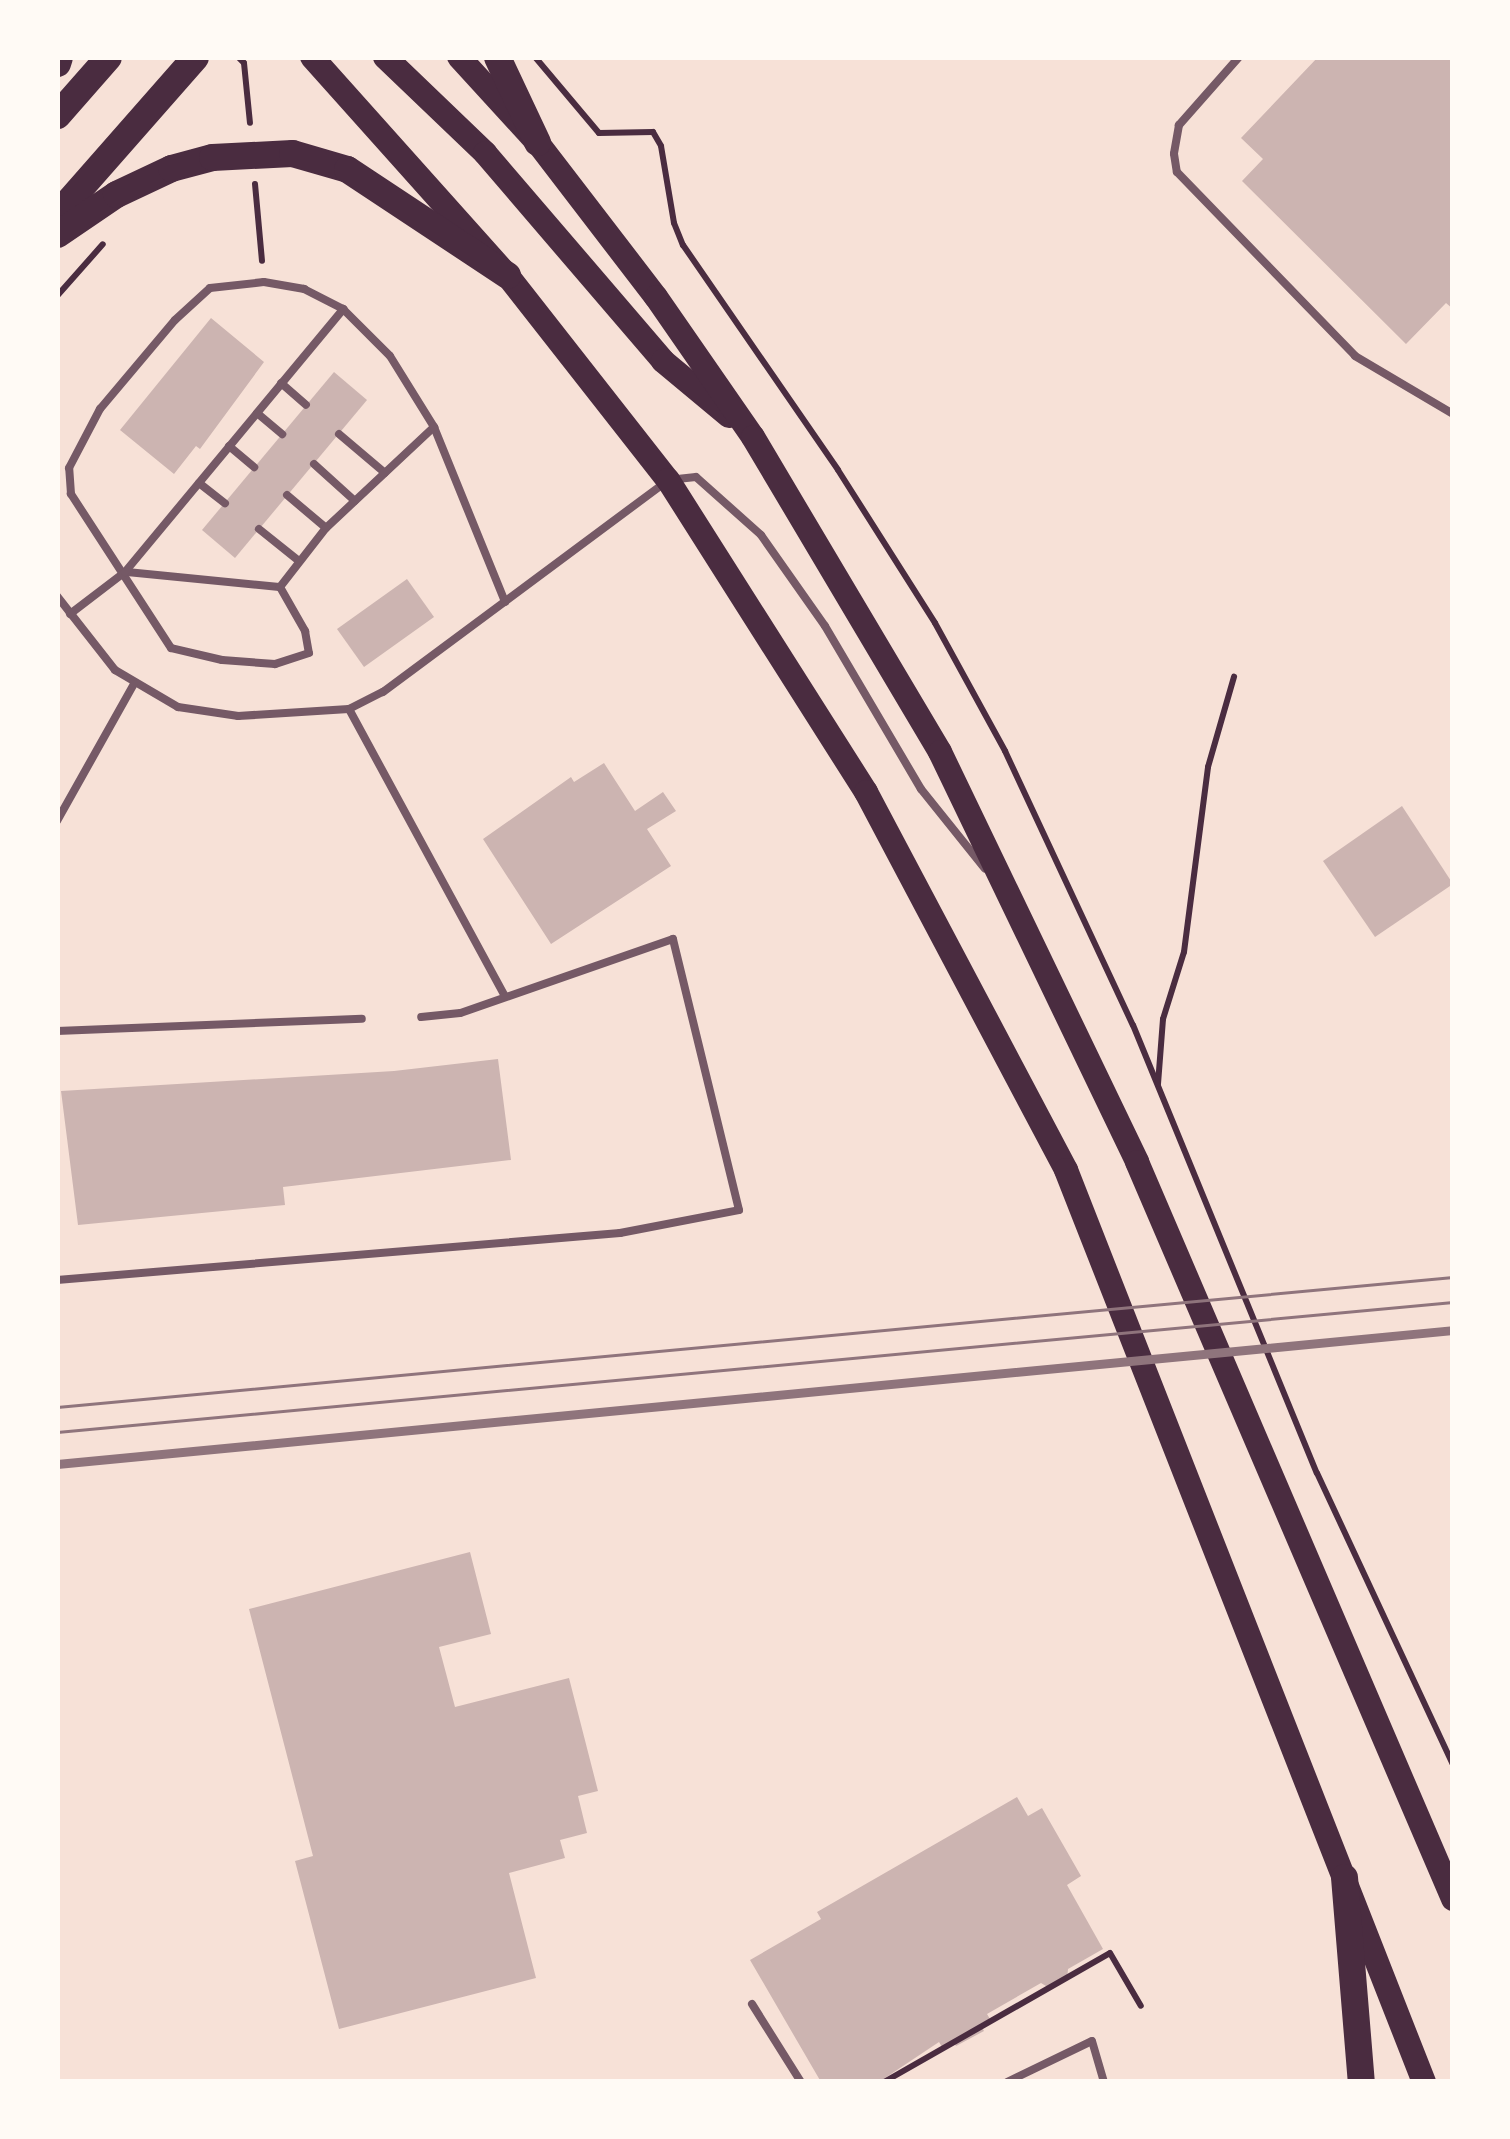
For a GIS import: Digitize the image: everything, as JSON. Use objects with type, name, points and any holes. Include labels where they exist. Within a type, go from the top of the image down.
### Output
[{"type":"main road","points":[[57,115],[108,57]]},
{"type":"main road","points":[[57,214],[195,57]]},
{"type":"main road","points":[[312,57],[507,275],[668,480],[866,793],[1066,1170],[1424,2082]]},
{"type":"main road","points":[[386,57],[485,153],[663,361],[754,437]]},
{"type":"main road","points":[[459,57],[537,142],[754,437],[940,752],[1137,1162],[1453,1899]]},
{"type":"main road","points":[[497,57],[537,142]]},
{"type":"main road","points":[[57,233],[116,194],[171,168],[212,158],[292,153],[347,169],[507,275]]},
{"type":"main road","points":[[1344,1877],[1361,2082]]},
{"type":"lane","points":[[1239,57],[1180,124],[1174,154],[1177,172],[1355,356],[1453,415]]},
{"type":"lane","points":[[280,587],[305,632],[309,653],[275,664],[222,660],[171,648],[70,494],[69,468],[100,409],[175,320],[210,288],[264,282],[304,290],[343,310],[391,356],[434,427],[505,602]]},
{"type":"lane","points":[[70,614],[125,572],[343,310]]},
{"type":"lane","points":[[281,383],[306,405]]},
{"type":"lane","points":[[257,413],[282,434]]},
{"type":"lane","points":[[280,587],[326,528],[434,427]]},
{"type":"lane","points":[[339,434],[385,473]]},
{"type":"lane","points":[[229,446],[254,467]]},
{"type":"lane","points":[[314,464],[355,500]]},
{"type":"lane","points":[[57,596],[115,670],[178,707],[238,716],[349,709],[383,692],[668,480],[684,475],[710,485],[761,535],[825,626],[920,789],[1018,909]]},
{"type":"lane","points":[[199,483],[225,503]]},
{"type":"lane","points":[[287,495],[326,528]]},
{"type":"lane","points":[[259,529],[299,560]]},
{"type":"lane","points":[[125,572],[280,587]]},
{"type":"lane","points":[[57,821],[134,684]]},
{"type":"lane","points":[[349,709],[504,995]]},
{"type":"lane","points":[[57,1280],[620,1233],[739,1210],[673,938],[460,1012],[421,1017]]},
{"type":"lane","points":[[57,1031],[362,1019]]},
{"type":"lane","points":[[752,2004],[801,2082]]},
{"type":"lane","points":[[1007,2082],[1092,2041],[1104,2082]]},
{"type":"path","points":[[535,57],[599,133],[652,132],[661,146],[674,223],[683,245],[838,470],[935,623],[1005,751],[1133,1025],[1317,1473],[1453,1764]]},
{"type":"path","points":[[57,296],[118,230]]},
{"type":"path","points":[[1158,1089],[1163,1018],[1184,952],[1197,824],[1234,677]]},
{"type":"path","points":[[884,2082],[1110,1953],[1141,2006]]},
{"type":"building","points":[[1318,57],[1453,57],[1453,309],[1446,303],[1406,344],[1242,181],[1263,159],[1241,138]]},
{"type":"building","points":[[211,318],[264,362],[200,449],[196,446],[174,474],[120,430]]},
{"type":"building","points":[[334,372],[367,400],[235,558],[202,530]]},
{"type":"building","points":[[407,579],[434,617],[364,667],[337,629]]},
{"type":"building","points":[[604,763],[635,811],[663,792],[676,811],[647,829],[671,866],[551,944],[483,839],[571,777],[574,782]]},
{"type":"building","points":[[1402,806],[1453,884],[1375,937],[1323,861]]},
{"type":"building","points":[[498,1059],[511,1160],[283,1187],[285,1205],[78,1225],[61,1091],[394,1071]]},
{"type":"building","points":[[470,1552],[491,1634],[439,1647],[455,1707],[569,1678],[598,1791],[578,1796],[587,1833],[560,1840],[565,1858],[509,1873],[536,1978],[339,2029],[295,1861],[313,1856],[249,1609]]},
{"type":"building","points":[[1017,1797],[1028,1816],[1042,1808],[1081,1876],[1067,1885],[1103,1949],[1068,1969],[1067,1980],[1051,1989],[1041,1983],[987,2014],[990,2019],[980,2024],[984,2031],[956,2046],[953,2041],[942,2047],[939,2042],[879,2082],[821,2082],[750,1960],[821,1919],[817,1912]]},
{"type":"tram line","points":[[57,1407],[1453,1277]]},
{"type":"tram line","points":[[57,1432],[1453,1302]]},
{"type":"railway","points":[[57,1464],[1453,1330]]}]
